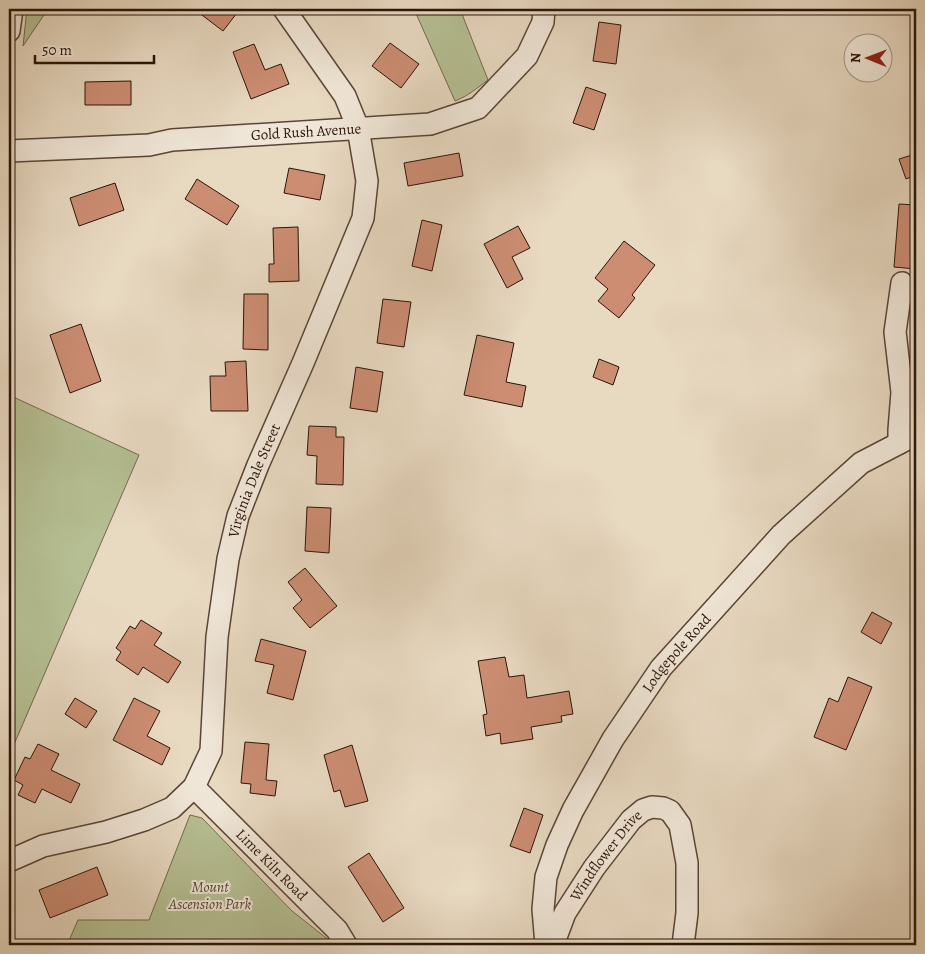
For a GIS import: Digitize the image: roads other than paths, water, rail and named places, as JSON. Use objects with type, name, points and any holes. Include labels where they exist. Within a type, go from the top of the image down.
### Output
[{"type":"street","points":[[9,31],[12,9]]},
{"type":"street","name":"Virginia Dale Street","points":[[9,860],[43,846],[106,832],[144,820],[172,808],[194,787],[212,751],[217,637],[228,559],[238,516],[363,218],[367,181],[358,128],[346,96],[284,9]]},
{"type":"street","name":"Gold Rush Avenue","points":[[9,151],[149,145],[172,140],[430,124],[478,108],[527,56],[543,22],[544,9]]},
{"type":"street","points":[[902,283],[895,332],[902,392],[899,430],[908,439]]},
{"type":"street","name":"Lodgepole Road","points":[[546,945],[543,909],[546,877],[557,845],[573,810],[613,739],[661,668],[781,535],[861,463],[908,439]]},
{"type":"street","name":"Lime Kiln Road","points":[[194,787],[338,930],[346,945]]},
{"type":"street","name":"Windflower Drive","points":[[553,945],[565,912],[594,868],[631,820],[643,810],[652,807],[670,811],[680,824],[688,863],[687,913],[683,945]]},
{"type":"park label","name":"Mount Ascension Park","points":[[210,896]]}]
